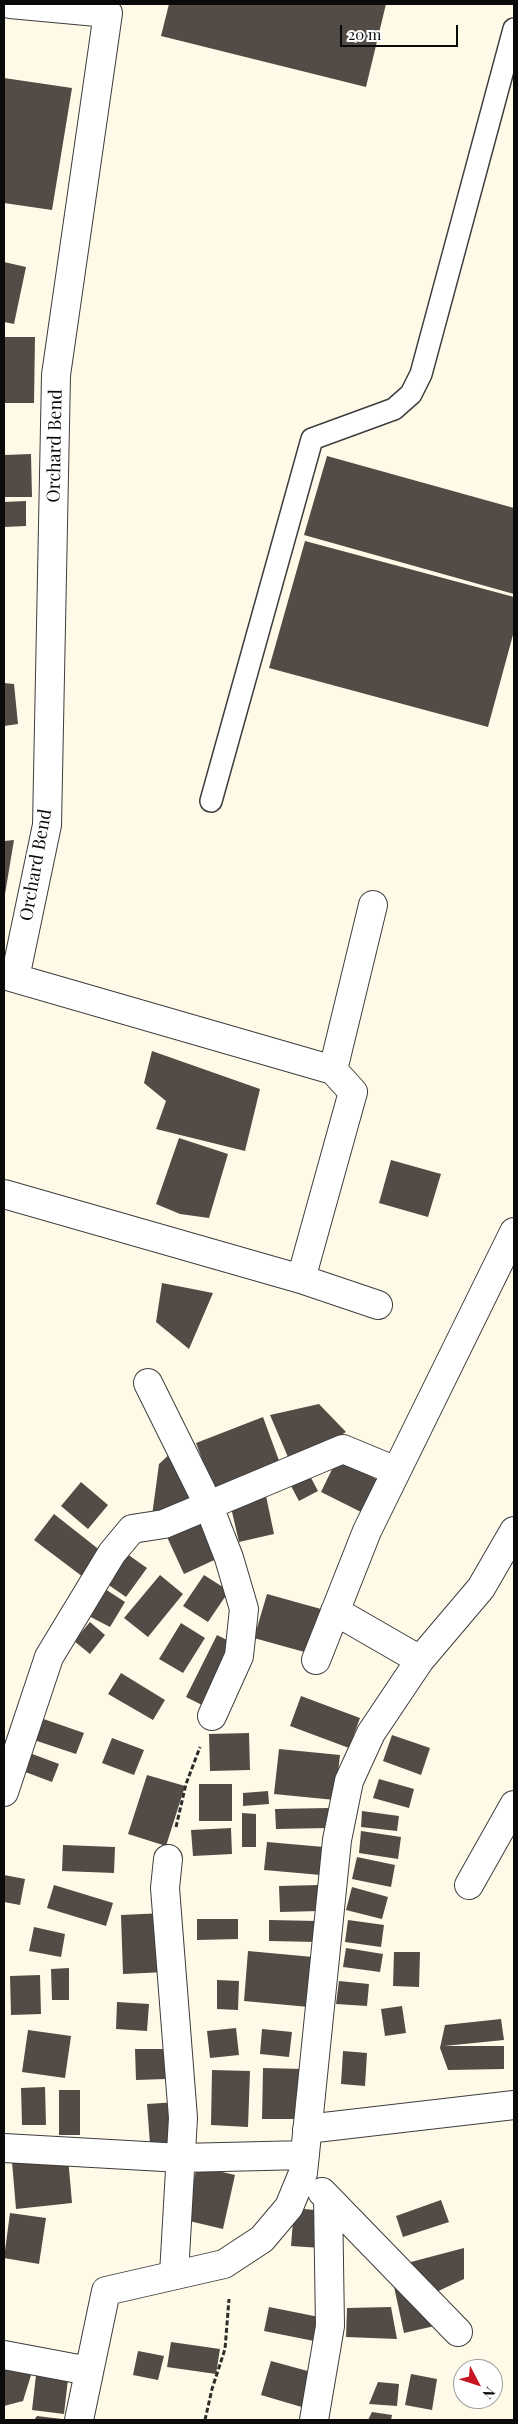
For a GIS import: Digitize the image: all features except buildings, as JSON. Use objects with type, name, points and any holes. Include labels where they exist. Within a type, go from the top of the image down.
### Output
[{"type":"street","name":"Orchard Bend","points":[[9,976],[47,825],[56,375],[108,13],[10,4]]},
{"type":"street","points":[[333,1070],[373,905]]},
{"type":"street","points":[[9,976],[333,1070],[353,1092],[301,1279]]},
{"type":"street","points":[[4,1194],[301,1279],[378,1305]]},
{"type":"street","points":[[316,1660],[367,1531],[514,1232]]},
{"type":"street","points":[[148,1383],[208,1504],[229,1558],[244,1609],[239,1656],[212,1716]]},
{"type":"street","points":[[4,1792],[49,1657],[112,1553],[132,1529],[164,1524],[343,1449],[396,1471]]},
{"type":"street","points":[[79,2420],[106,2291],[224,2264],[262,2240],[289,2207],[305,2152],[337,1840],[349,1781],[370,1733],[420,1660],[481,1588],[514,1531]]},
{"type":"street","points":[[336,1611],[420,1660]]},
{"type":"street","points":[[469,1885],[514,1805]]},
{"type":"street","points":[[168,1859],[165,1888],[182,2118],[174,2274]]},
{"type":"street","points":[[4,2148],[181,2158],[305,2152],[514,2105]]},
{"type":"street","points":[[305,2152],[328,2198],[458,2332]]},
{"type":"street","points":[[314,2420],[330,2326],[328,2198]]},
{"type":"street","points":[[4,2355],[90,2371]]},
{"type":"lane","points":[[211,801],[312,439],[394,409],[411,394],[421,374],[514,29]]},
{"type":"path","points":[[168,1859],[186,1784],[212,1716]]},
{"type":"path","points":[[205,2420],[212,2389],[225,2349],[231,2279],[224,2264]]}]
